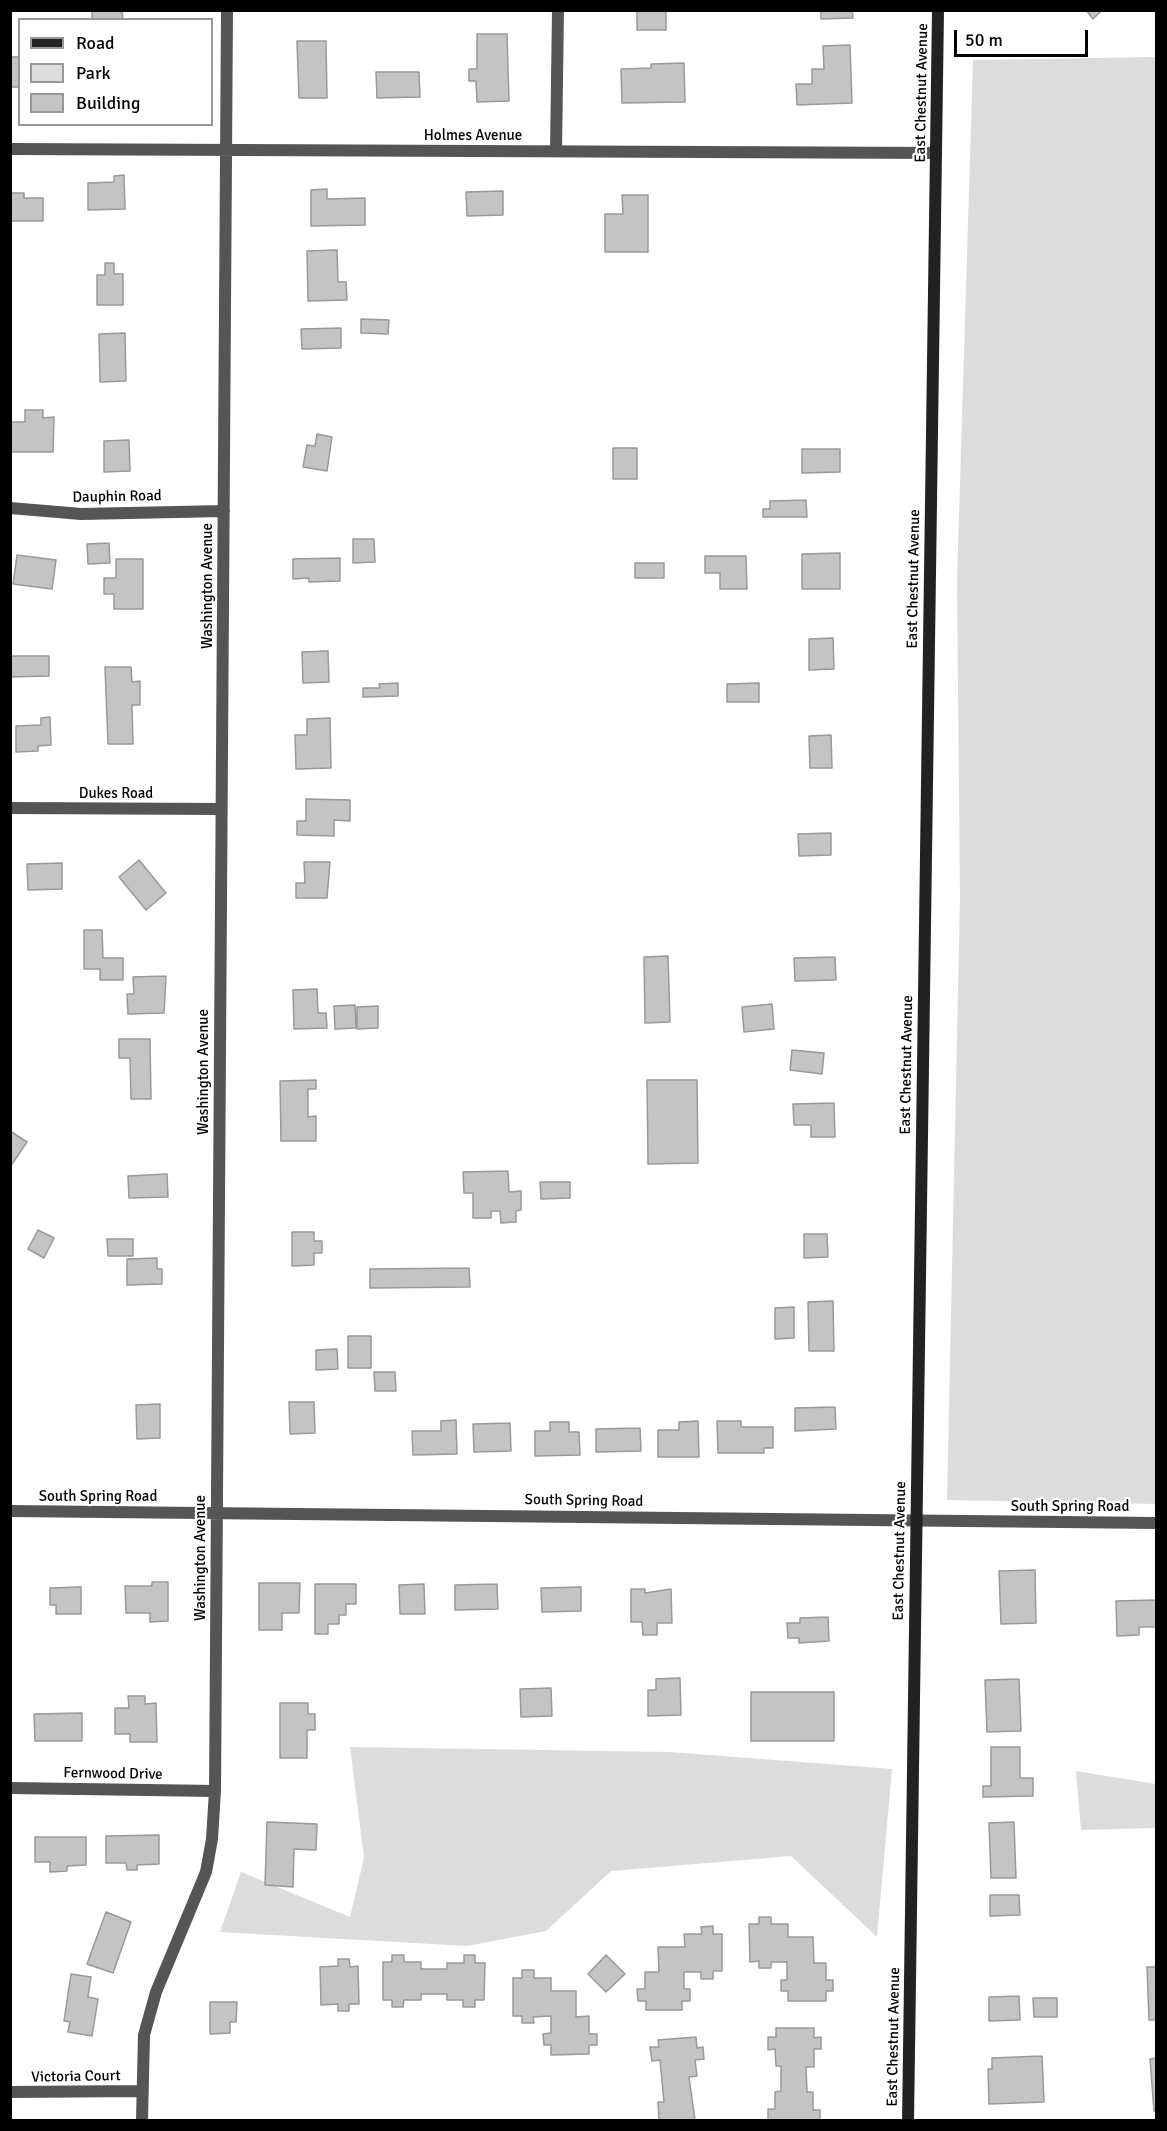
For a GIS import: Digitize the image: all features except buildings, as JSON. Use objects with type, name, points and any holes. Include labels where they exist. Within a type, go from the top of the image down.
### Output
[{"type":"street","name":"Washington Avenue","points":[[142,2121],[144,2036],[156,1992],[206,1872],[212,1839],[214,1791],[227,10]]},
{"type":"street","points":[[556,151],[558,10]]},
{"type":"street","name":"East Chestnut Avenue","points":[[908,2121],[938,10]]},
{"type":"street","name":"Holmes Avenue","points":[[10,149],[936,153]]},
{"type":"street","name":"Dauphin Road","points":[[10,508],[81,514],[224,511]]},
{"type":"street","name":"Dukes Road","points":[[10,808],[221,809]]},
{"type":"street","name":"South Spring Road","points":[[10,1511],[1156,1523]]},
{"type":"street","name":"Fernwood Drive","points":[[10,1788],[214,1791]]},
{"type":"street","name":"Victoria Court","points":[[10,2092],[141,2091]]},
{"type":"green space","points":[[1156,57],[1156,1504],[947,1500],[960,898],[957,580],[973,60]]},
{"type":"green space","points":[[350,1747],[670,1752],[892,1769],[877,1937],[791,1856],[611,1871],[546,1931],[467,1946],[220,1932],[241,1872],[350,1917],[364,1858]]},
{"type":"green space","points":[[1076,1771],[1156,1784],[1156,1828],[1081,1830]]}]
